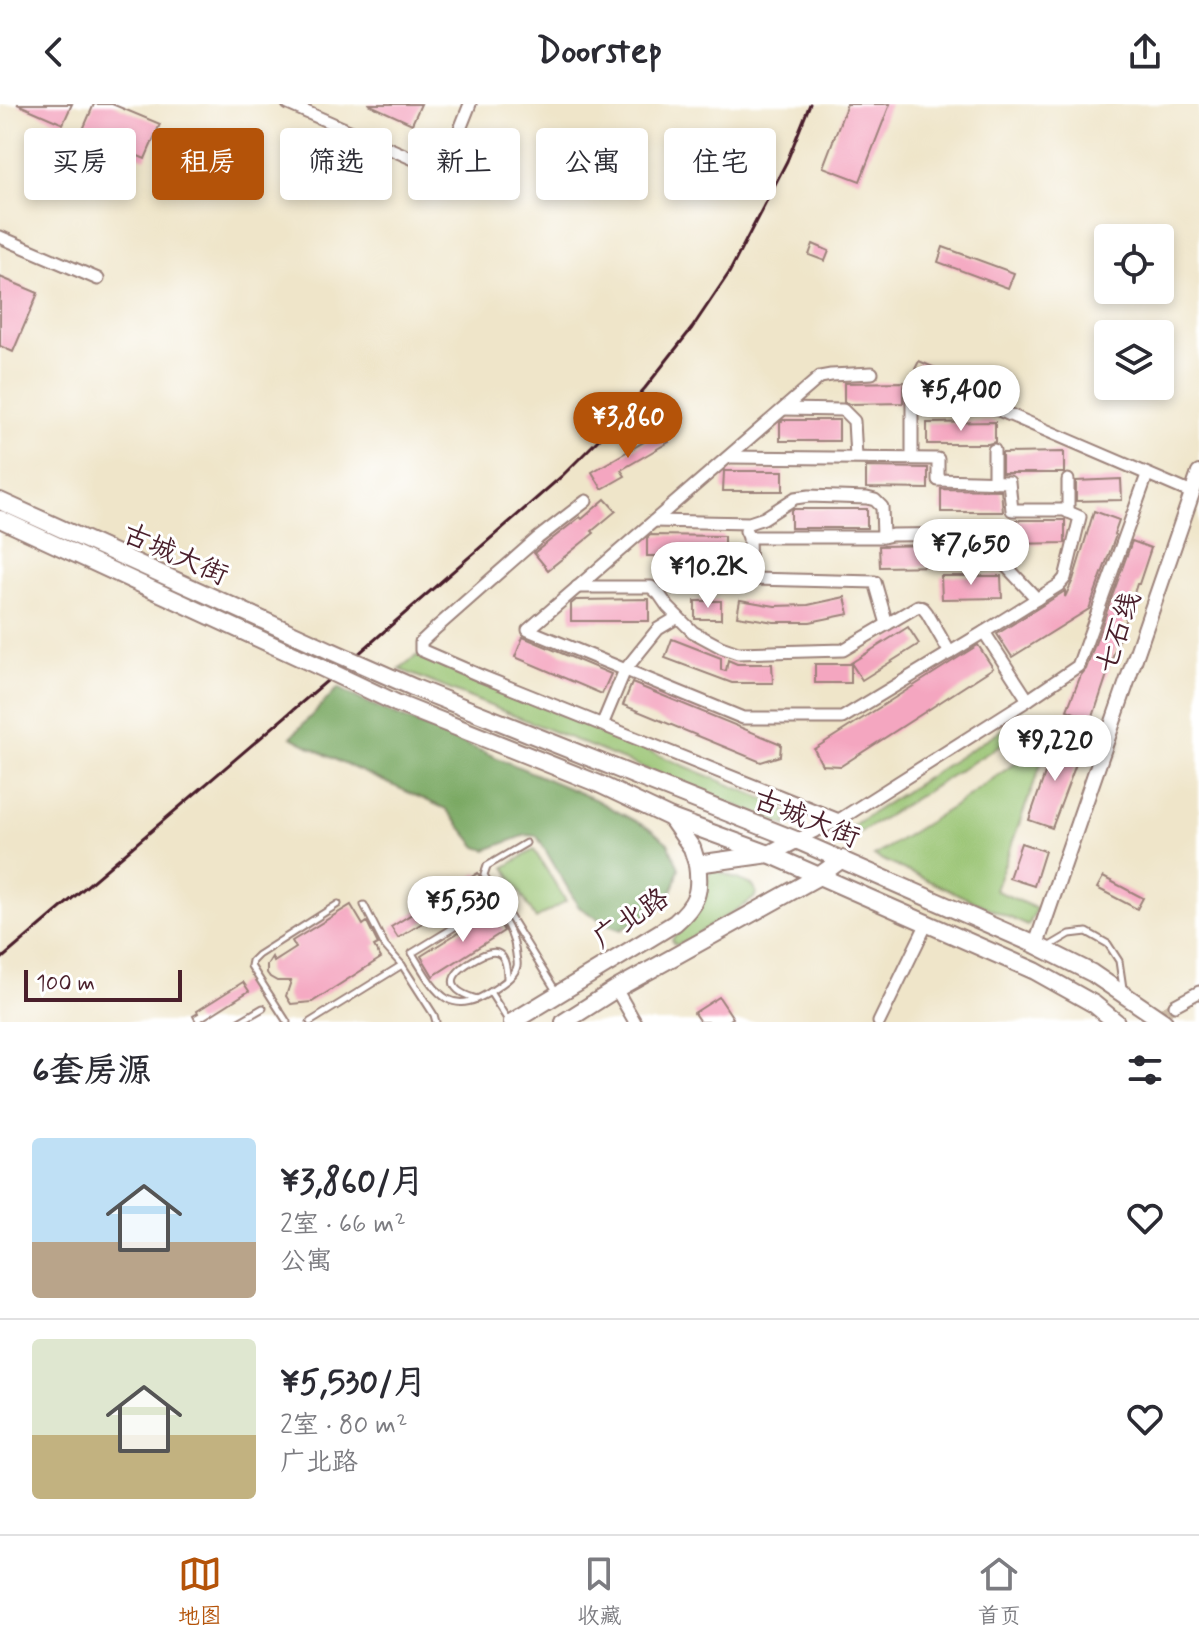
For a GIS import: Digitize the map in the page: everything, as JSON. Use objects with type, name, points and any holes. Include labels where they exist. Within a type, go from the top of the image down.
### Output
[{"type":"main road","name":"古城大街","points":[[0,501],[415,688],[842,859],[1041,947],[1092,973],[1164,1022]]},
{"type":"main road","name":"古城大街","points":[[0,519],[396,703],[599,784],[671,818],[769,854],[1035,971],[1094,1004],[1116,1022]]},
{"type":"main road","points":[[671,818],[692,848],[697,864],[769,854],[796,840]]},
{"type":"main road","name":"广北路","points":[[564,1022],[616,989],[819,876],[842,859]]},
{"type":"main road","name":"广北路","points":[[510,1022],[663,932],[688,912],[695,900],[699,881],[697,864]]},
{"type":"street","points":[[288,104],[443,172],[470,104]]},
{"type":"street","points":[[0,237],[98,279]]},
{"type":"street","points":[[729,457],[938,459],[938,480],[1009,482],[1012,510],[1064,510],[1080,517],[1065,578],[1059,585],[842,718],[743,718],[528,630],[820,377],[872,373]]},
{"type":"street","points":[[912,392],[912,458]]},
{"type":"street","points":[[973,399],[1192,493]]},
{"type":"street","points":[[784,409],[843,410],[854,421],[856,457]]},
{"type":"street","points":[[994,450],[994,482]]},
{"type":"street","name":"七石线","points":[[1041,947],[1199,473]]},
{"type":"street","points":[[796,840],[839,820],[1078,666],[1147,475]]},
{"type":"street","points":[[1068,480],[1068,512]]},
{"type":"street","points":[[654,521],[749,523],[764,518],[795,498],[867,498],[875,500],[882,507],[883,537]]},
{"type":"street","points":[[586,501],[538,538],[437,627],[421,642],[421,650],[839,820]]},
{"type":"street","points":[[742,523],[749,537],[750,579],[875,582],[887,624]]},
{"type":"street","points":[[749,537],[978,534],[997,562],[1006,566],[1037,599]]},
{"type":"street","points":[[577,587],[651,587],[693,632],[738,653],[843,650],[918,606],[923,608],[950,653]]},
{"type":"street","points":[[602,725],[625,670],[658,629],[678,617]]},
{"type":"street","points":[[984,632],[1028,700]]},
{"type":"street","points":[[879,1022],[927,923]]},
{"type":"street","points":[[616,989],[635,1022]]},
{"type":"street","points":[[1175,1005],[1199,992]]},
{"type":"lane","points":[[526,843],[487,866],[484,875],[557,994]]},
{"type":"lane","points":[[494,903],[514,938],[517,966],[507,980],[490,992],[469,1004],[459,1004],[440,995],[412,953],[494,903]]},
{"type":"lane","points":[[287,1022],[251,966],[252,961],[338,904]]},
{"type":"lane","points":[[364,905],[385,946],[402,965],[436,1022]]},
{"type":"lane","points":[[1041,947],[1070,934],[1087,932],[1108,944],[1119,961],[1123,993]]},
{"type":"lane","points":[[477,999],[461,994],[453,979],[456,971],[485,952],[493,951],[501,955],[507,965],[507,980]]},
{"type":"lane","points":[[310,1022],[402,965]]},
{"type":"lane","points":[[490,992],[510,1022]]},
{"type":"lane","points":[[239,1022],[263,1008]]},
{"type":"green space","points":[[418,655],[781,806],[787,814],[787,826],[399,669]]},
{"type":"green space","points":[[338,688],[594,799],[652,830],[668,843],[679,868],[665,906],[621,930],[608,925],[579,907],[537,836],[526,835],[486,850],[477,847],[446,809],[291,737]]},
{"type":"green space","points":[[1015,721],[1027,722],[1026,729],[853,837],[844,835],[849,828]]},
{"type":"green space","points":[[1044,743],[1048,745],[995,890],[1037,909],[1028,926],[874,856],[954,806]]},
{"type":"green space","points":[[534,850],[566,901],[536,919],[505,867]]},
{"type":"green space","points":[[713,870],[752,885],[756,891],[755,897],[682,943],[673,943],[672,940],[699,909],[707,876]]},
{"type":"building","points":[[17,104],[72,104],[63,124]]},
{"type":"building","points":[[94,104],[112,104],[160,124],[158,128],[152,128],[152,143],[145,159],[136,155],[136,128],[84,128]]},
{"type":"building","points":[[368,104],[421,104],[412,124]]},
{"type":"building","points":[[847,104],[890,104],[860,181],[823,167]]},
{"type":"building","points":[[813,244],[829,251],[825,261],[809,255]]},
{"type":"building","points":[[943,247],[1014,273],[1008,288],[938,262]]},
{"type":"building","points":[[0,277],[38,293],[13,352],[0,346]]},
{"type":"building","points":[[919,361],[940,370],[936,378],[915,369]]},
{"type":"building","points":[[903,382],[903,403],[844,402],[844,383]]},
{"type":"building","points":[[783,420],[839,420],[839,441],[780,441],[780,423]]},
{"type":"building","points":[[995,422],[995,442],[927,444],[927,423]]},
{"type":"building","points":[[663,431],[669,442],[621,470],[625,476],[602,489],[592,472]]},
{"type":"building","points":[[1064,452],[1064,473],[1002,473],[1002,453]]},
{"type":"building","points":[[866,467],[928,468],[928,489],[866,488]]},
{"type":"building","points":[[724,471],[783,471],[783,491],[723,491]]},
{"type":"building","points":[[1121,479],[1122,500],[1076,501],[1076,481]]},
{"type":"building","points":[[941,489],[1001,490],[1003,512],[941,512]]},
{"type":"building","points":[[605,499],[616,511],[548,570],[534,553]]},
{"type":"building","points":[[793,509],[867,509],[867,528],[791,528]]},
{"type":"building","points":[[1094,511],[1119,520],[1089,609],[1012,657],[997,634],[1065,591],[1065,597]]},
{"type":"building","points":[[1003,520],[1065,520],[1065,543],[1003,544]]},
{"type":"building","points":[[650,535],[724,536],[724,556],[647,556],[647,538]]},
{"type":"building","points":[[1132,541],[1151,548],[1092,720],[1067,710],[1086,669]]},
{"type":"building","points":[[940,545],[940,566],[880,567],[879,546]]},
{"type":"building","points":[[941,576],[1001,576],[1002,598],[942,599]]},
{"type":"building","points":[[845,597],[849,614],[810,622],[774,622],[737,616],[740,600],[775,606],[808,605]]},
{"type":"building","points":[[649,599],[649,621],[571,621],[571,604],[576,600]]},
{"type":"building","points":[[695,601],[721,601],[721,619],[695,619]]},
{"type":"building","points":[[908,627],[919,644],[862,680],[851,663]]},
{"type":"building","points":[[523,637],[611,674],[602,694],[515,657]]},
{"type":"building","points":[[672,639],[721,658],[721,670],[726,671],[728,660],[737,664],[772,664],[773,683],[732,683],[665,658]]},
{"type":"building","points":[[978,645],[993,668],[841,766],[822,765],[814,749]]},
{"type":"building","points":[[815,664],[851,664],[851,683],[815,683]]},
{"type":"building","points":[[632,683],[781,744],[780,756],[761,762],[623,705]]},
{"type":"building","points":[[1057,739],[1082,748],[1052,828],[1029,820]]},
{"type":"building","points":[[1021,843],[1045,851],[1034,886],[1009,878]]},
{"type":"building","points":[[478,873],[484,885],[398,938],[391,927]]},
{"type":"building","points":[[1103,877],[1143,898],[1137,909],[1097,888]]},
{"type":"building","points":[[351,905],[363,925],[367,922],[381,958],[312,1002],[291,1004],[286,996],[291,981],[277,981],[270,977],[267,965],[272,957],[274,962],[296,948],[292,941]]},
{"type":"building","points":[[493,911],[504,931],[433,976],[421,956]]},
{"type":"building","points":[[243,982],[249,991],[196,1022],[193,1016],[197,1011]]},
{"type":"building","points":[[719,997],[733,1018],[727,1022],[700,1022],[694,1013]]},
{"type":"tunnel","points":[[1149,1022],[1175,1005]]},
{"type":"railway","points":[[0,960],[348,663],[562,476],[608,430],[692,328],[729,273],[787,161],[810,104]]}]
